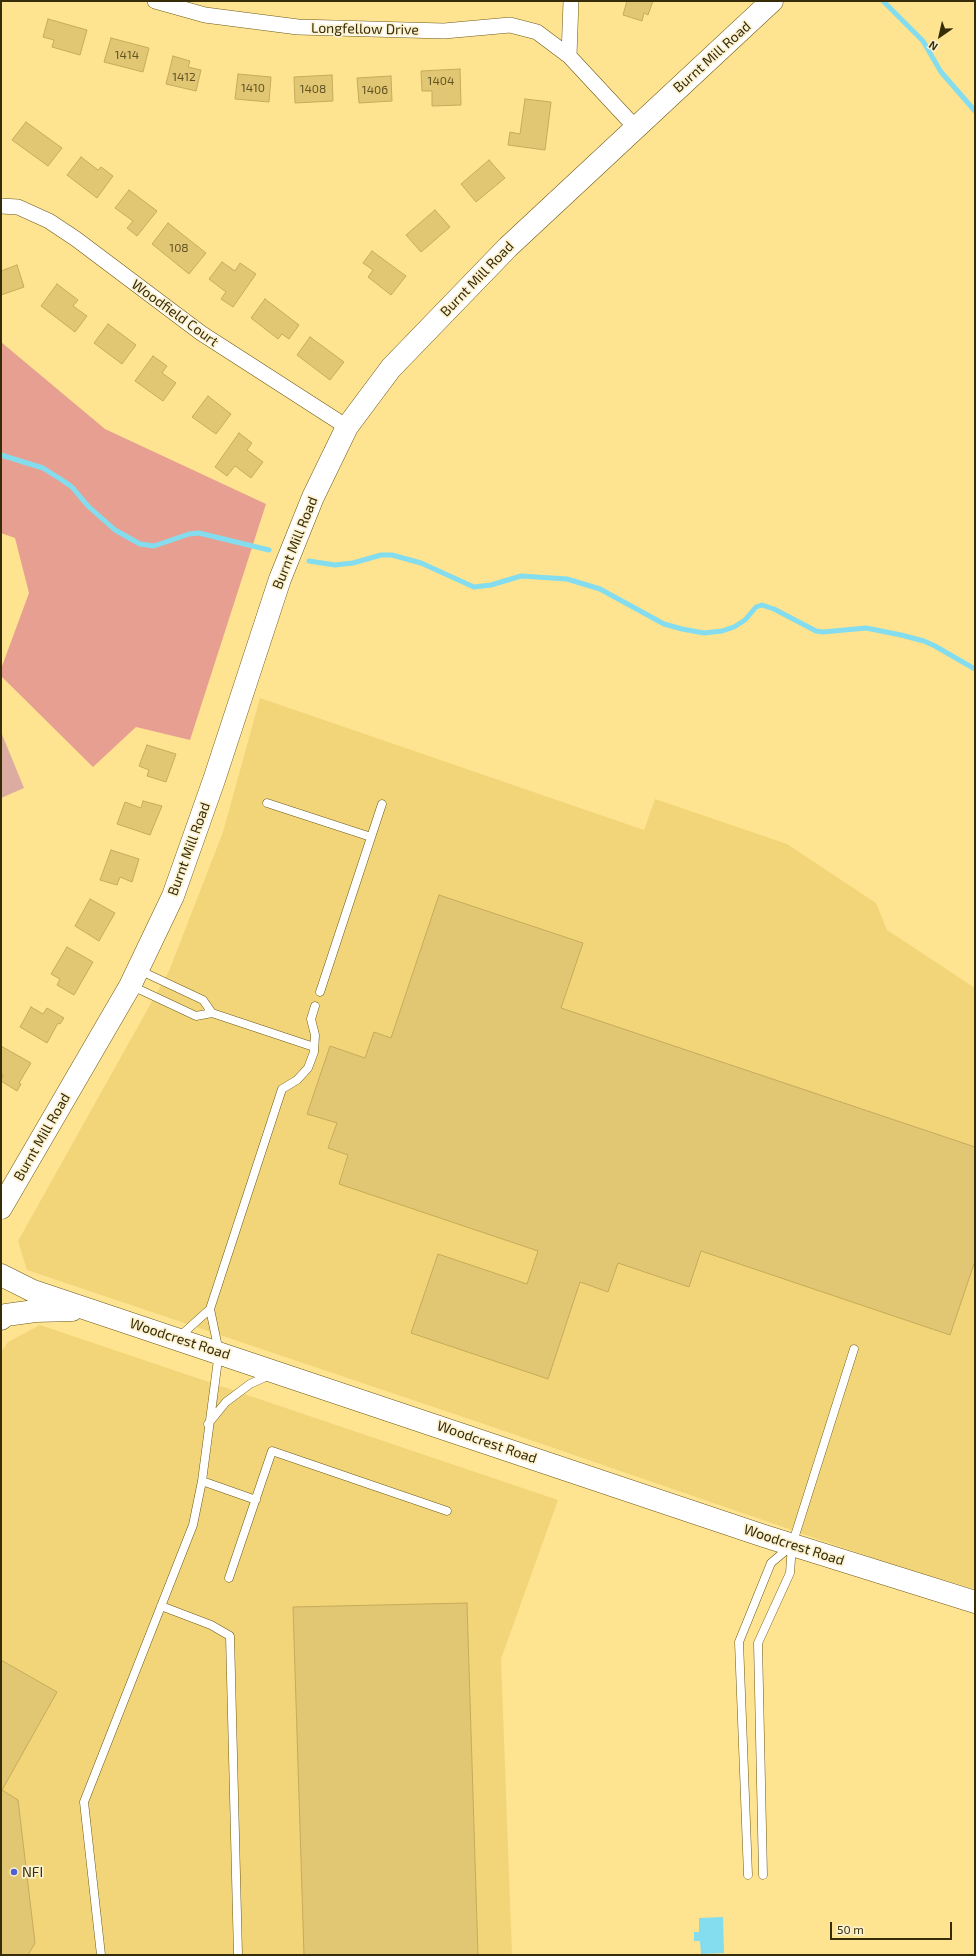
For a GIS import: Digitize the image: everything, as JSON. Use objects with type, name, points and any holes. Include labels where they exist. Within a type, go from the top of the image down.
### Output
[{"type":"main road","name":"Burnt Mill Road","points":[[1,1208],[135,978],[172,896],[214,780],[280,579],[313,497],[347,427],[391,368],[508,247],[635,127],[772,1]]},
{"type":"main road","name":"Woodcrest Road","points":[[1,1275],[33,1291],[792,1545],[975,1602]]},
{"type":"main road","points":[[1,1319],[6,1315],[35,1311],[89,1309]]},
{"type":"street","name":"Longfellow Drive","points":[[155,1],[205,15],[298,28],[444,31],[510,25],[537,32],[569,56],[635,127]]},
{"type":"street","points":[[569,56],[571,1]]},
{"type":"street","name":"Woodfield Court","points":[[1,206],[18,207],[49,221],[201,333],[347,427]]},
{"type":"lane","points":[[266,803],[371,837]]},
{"type":"lane","points":[[320,992],[382,804]]},
{"type":"lane","points":[[135,978],[204,1000],[212,1013]]},
{"type":"lane","points":[[135,978],[196,1016],[212,1013],[314,1046]]},
{"type":"lane","points":[[101,1955],[84,1802],[193,1525],[202,1481],[208,1425],[219,1352],[210,1309],[282,1089],[297,1080],[308,1068],[314,1046],[315,1035],[311,1019],[315,1006]]},
{"type":"lane","points":[[177,1338],[210,1309]]},
{"type":"lane","points":[[763,1875],[758,1643],[790,1573],[792,1545],[854,1348]]},
{"type":"lane","points":[[208,1425],[226,1402],[232,1397],[250,1384],[277,1372]]},
{"type":"lane","points":[[229,1578],[272,1451],[447,1511]]},
{"type":"lane","points":[[202,1481],[256,1500]]},
{"type":"lane","points":[[748,1875],[739,1642],[771,1563],[792,1545]]},
{"type":"lane","points":[[161,1606],[211,1625],[230,1636],[238,1955]]},
{"type":"shaded area","points":[[1,342],[105,429],[266,504],[190,740],[136,727],[93,767],[1,676],[1,669],[29,593],[15,538],[1,533]]},
{"type":"shaded area","points":[[260,698],[644,830],[655,799],[787,844],[876,903],[887,930],[975,988],[975,1589],[902,1568],[478,1422],[27,1270],[18,1241],[169,971],[223,832]]},
{"type":"shaded area","points":[[1,732],[24,788],[1,798]]},
{"type":"shaded area","points":[[40,1325],[558,1500],[501,1659],[512,1955],[1,1955],[1,1352],[8,1342]]},
{"type":"water","points":[[723,1917],[724,1953],[701,1954],[700,1941],[694,1941],[694,1932],[699,1932],[699,1918]]},
{"type":"building","points":[[627,1],[653,1],[648,15],[644,13],[642,21],[623,15]]},
{"type":"building","points":[[48,19],[87,30],[80,55],[52,47],[54,40],[43,37]]},
{"type":"building","points":[[111,38],[149,48],[143,72],[104,62]]},
{"type":"building","points":[[173,56],[190,61],[188,67],[201,70],[196,91],[166,84]]},
{"type":"building","points":[[460,69],[461,105],[432,106],[432,91],[422,91],[421,71]]},
{"type":"building","points":[[238,74],[271,77],[269,102],[235,99]]},
{"type":"building","points":[[332,75],[333,101],[295,103],[294,77]]},
{"type":"building","points":[[391,76],[392,101],[359,103],[357,78]]},
{"type":"building","points":[[525,99],[551,102],[545,150],[508,145],[510,132],[520,134]]},
{"type":"building","points":[[26,122],[62,148],[48,166],[12,140]]},
{"type":"building","points":[[81,157],[98,170],[101,167],[113,176],[97,198],[67,175]]},
{"type":"building","points":[[489,160],[505,178],[476,202],[461,184]]},
{"type":"building","points":[[129,190],[157,211],[137,236],[127,228],[133,221],[115,208]]},
{"type":"building","points":[[435,210],[450,227],[421,252],[406,235]]},
{"type":"building","points":[[168,223],[206,253],[189,274],[152,244]]},
{"type":"building","points":[[372,251],[406,276],[391,295],[368,277],[373,270],[363,263]]},
{"type":"building","points":[[222,262],[235,271],[240,263],[256,274],[233,307],[221,299],[226,292],[209,279]]},
{"type":"building","points":[[17,265],[24,287],[1,295],[1,271]]},
{"type":"building","points":[[57,284],[78,300],[73,306],[87,316],[75,332],[41,306]]},
{"type":"building","points":[[265,299],[299,325],[289,339],[282,334],[278,339],[251,318]]},
{"type":"building","points":[[108,324],[136,345],[122,364],[94,343]]},
{"type":"building","points":[[310,337],[344,362],[330,380],[297,355]]},
{"type":"building","points":[[153,356],[167,366],[162,373],[176,383],[163,401],[135,381]]},
{"type":"building","points":[[208,396],[231,414],[216,434],[192,417]]},
{"type":"building","points":[[239,433],[252,443],[247,450],[263,462],[251,478],[235,466],[227,476],[215,467]]},
{"type":"building","points":[[147,745],[176,754],[166,782],[147,776],[149,770],[139,766]]},
{"type":"building","points":[[143,801],[162,806],[150,835],[117,824],[125,802],[141,808]]},
{"type":"building","points":[[111,850],[139,859],[132,882],[120,877],[117,885],[100,880]]},
{"type":"building","points":[[439,895],[583,943],[561,1008],[975,1147],[975,1261],[950,1335],[701,1251],[689,1287],[618,1263],[608,1292],[580,1282],[548,1379],[411,1333],[438,1254],[527,1284],[538,1251],[339,1184],[348,1155],[328,1148],[337,1123],[307,1114],[330,1046],[365,1058],[374,1032],[391,1038]]},
{"type":"building","points":[[90,899],[115,913],[99,941],[75,926]]},
{"type":"building","points":[[67,947],[93,962],[74,995],[57,985],[60,979],[51,974]]},
{"type":"building","points":[[31,1007],[43,1014],[47,1008],[64,1018],[60,1024],[58,1023],[47,1043],[20,1027]]},
{"type":"building","points":[[1,1046],[31,1063],[19,1083],[21,1084],[17,1091],[1,1081],[3,1075],[1,1074]]},
{"type":"building","points":[[467,1603],[478,1955],[304,1955],[293,1607]]},
{"type":"building","name":"NFI","points":[[1,1660],[57,1692],[2,1790],[18,1800],[35,1943],[28,1955],[1,1955]]},
{"type":"waterway","points":[[883,1],[923,41],[941,72],[975,111]]},
{"type":"waterway","points":[[1,455],[43,468],[62,480],[72,487],[88,506],[115,530],[140,544],[154,546],[189,534],[199,533],[269,550]]},
{"type":"waterway","points":[[309,561],[335,565],[353,563],[381,555],[392,555],[421,563],[474,587],[491,585],[521,576],[567,579],[600,589],[664,624],[704,633],[722,631],[734,627],[745,620],[756,607],[762,605],[774,609],[816,631],[823,632],[866,628],[924,641],[975,669]]},
{"type":"place","name":"NFI","points":[[14,1872]]}]
